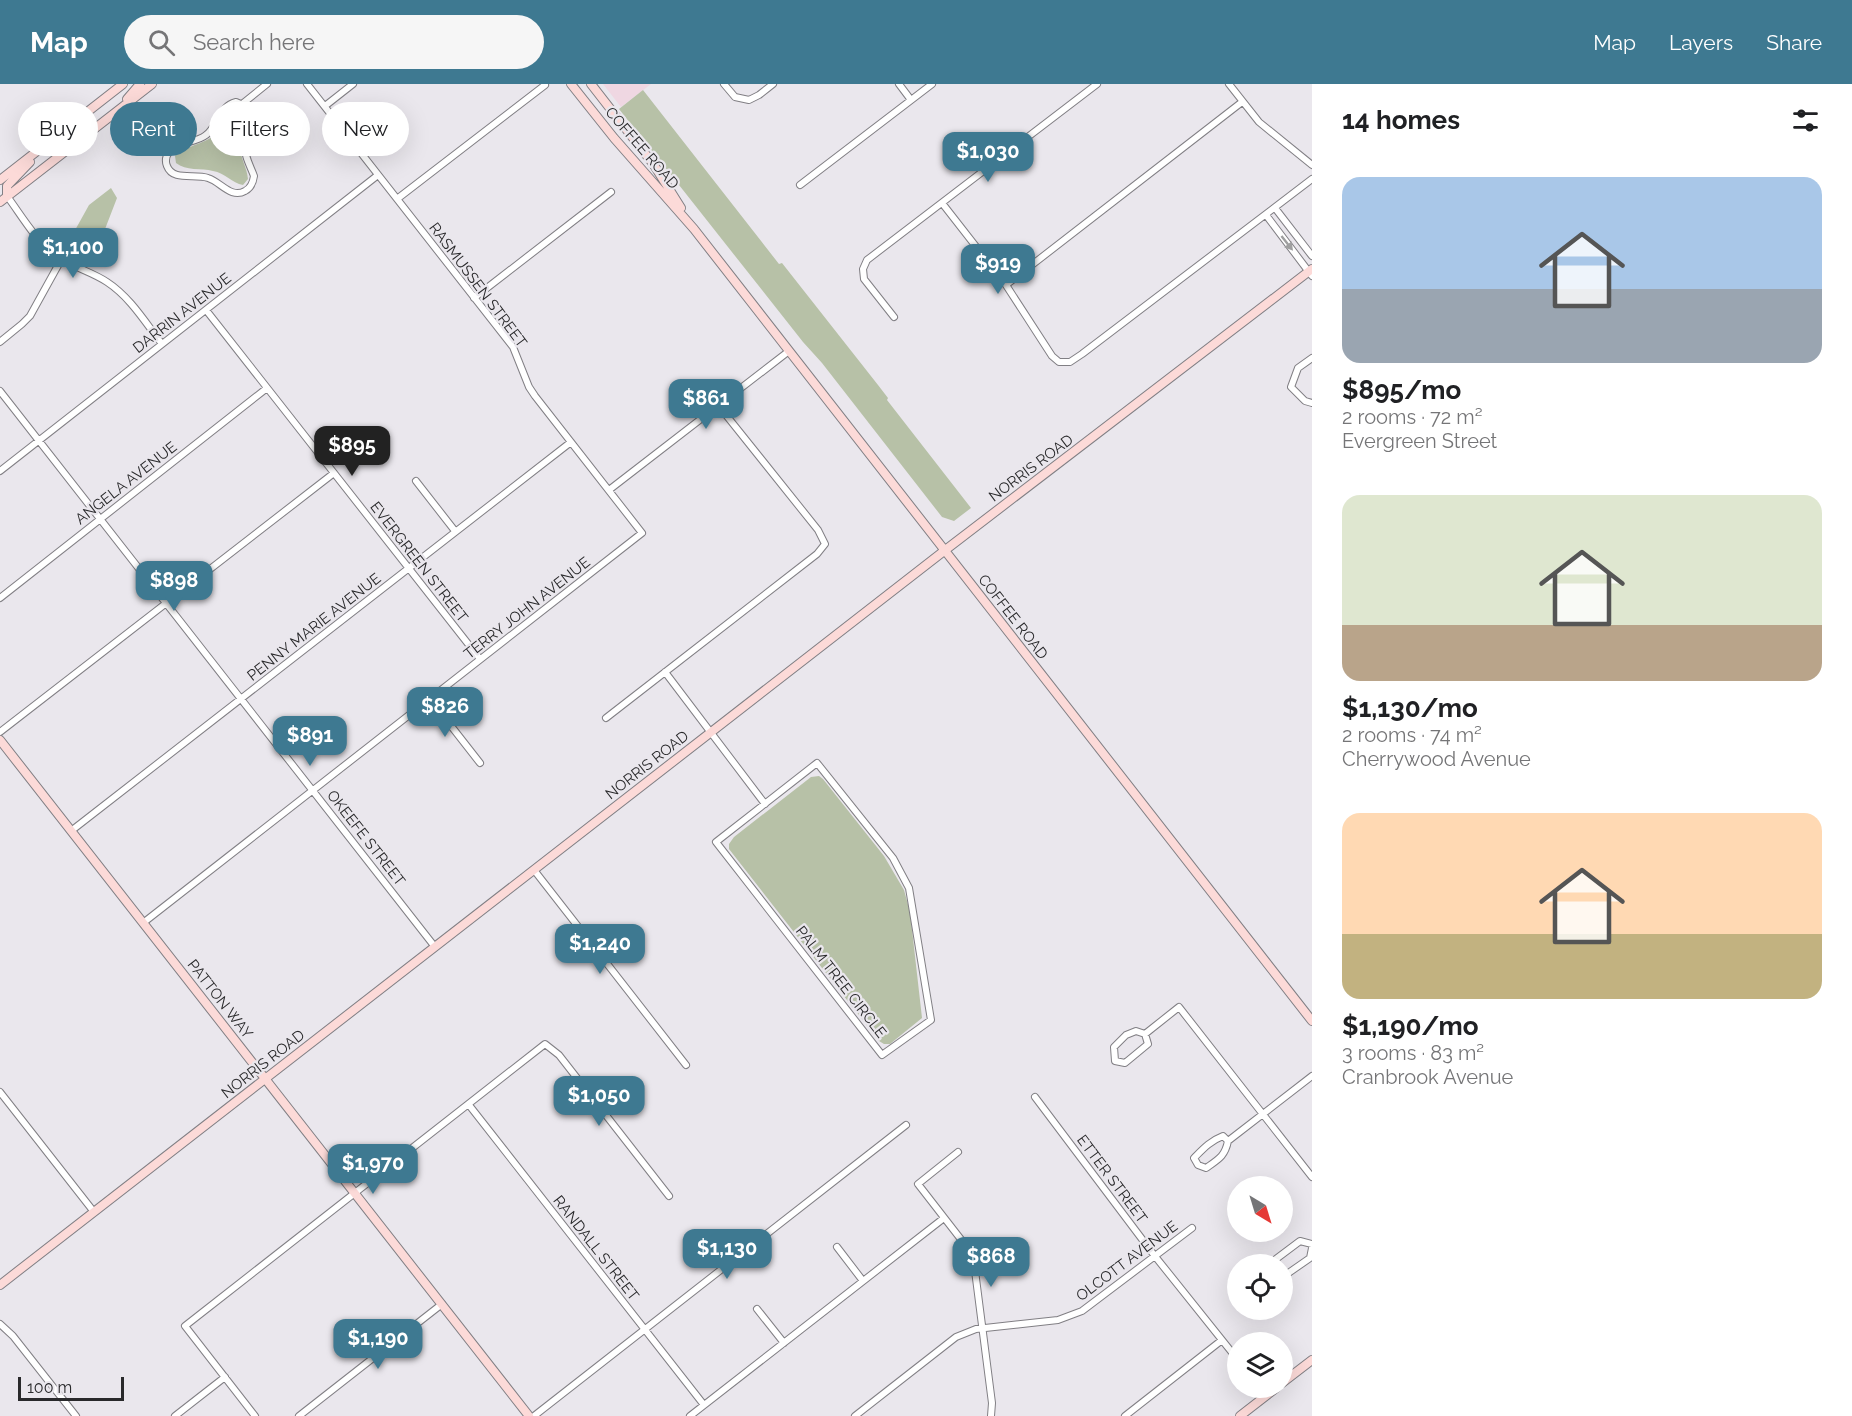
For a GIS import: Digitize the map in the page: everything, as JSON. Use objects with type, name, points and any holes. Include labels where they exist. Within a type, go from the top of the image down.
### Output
[{"type":"street","points":[[98,103],[123,84]]},
{"type":"street","points":[[124,102],[140,84]]},
{"type":"street","points":[[129,102],[152,84]]},
{"type":"street","points":[[244,102],[267,84]]},
{"type":"street","name":"RASMUSSEN STREET","points":[[307,84],[322,102]]},
{"type":"street","points":[[330,102],[353,84]]},
{"type":"street","name":"COFFEE ROAD","points":[[570,84],[694,229],[1312,1021]]},
{"type":"street","name":"COFFEE ROAD","points":[[591,84],[654,165],[694,229]]},
{"type":"street","points":[[724,84],[735,97],[748,100],[773,84]]},
{"type":"street","points":[[899,84],[911,99]]},
{"type":"street","points":[[800,185],[932,84]]},
{"type":"street","points":[[894,317],[864,279],[863,269],[867,261],[1097,84]]},
{"type":"street","points":[[1229,84],[1259,122],[1312,165]]},
{"type":"street","points":[[397,200],[544,85]]},
{"type":"street","points":[[236,102],[242,104],[248,107],[252,117],[245,144],[248,162],[254,176],[250,188],[237,194],[211,178],[194,175],[178,176],[170,170],[166,161],[170,151],[178,145],[205,136],[213,128],[226,106],[236,102]]},
{"type":"street","points":[[1006,285],[1242,102]]},
{"type":"street","points":[[4,199],[110,117]]},
{"type":"street","points":[[0,180],[31,156]]},
{"type":"street","points":[[4,199],[7,186],[35,156]]},
{"type":"street","name":"RASMUSSEN STREET","points":[[363,156],[513,348],[529,387],[642,533]]},
{"type":"street","name":"DARRIN AVENUE","points":[[0,471],[378,175]]},
{"type":"street","points":[[942,203],[1006,285],[1052,356],[1059,362],[1070,362],[1124,324],[1312,179]]},
{"type":"street","points":[[474,298],[611,192]]},
{"type":"street","points":[[4,199],[42,243],[61,260],[95,275],[117,289],[162,344]]},
{"type":"street","points":[[1275,208],[1312,256]]},
{"type":"street","points":[[1266,215],[1311,272]]},
{"type":"street","points":[[0,342],[30,316],[61,260]]},
{"type":"street","name":"NORRIS ROAD","points":[[0,1285],[944,551],[1311,272]]},
{"type":"street","name":"EVERGREEN STREET","points":[[206,310],[480,659]]},
{"type":"street","points":[[609,490],[789,351]]},
{"type":"street","points":[[1312,358],[1298,368],[1291,387],[1305,401],[1312,403]]},
{"type":"street","name":"ANGELA AVENUE","points":[[0,598],[267,388]]},
{"type":"street","points":[[0,391],[100,519]]},
{"type":"street","points":[[606,718],[817,554],[825,544],[818,530],[718,405]]},
{"type":"street","name":"PENNY MARIE AVENUE","points":[[71,831],[571,442]]},
{"type":"street","points":[[0,732],[334,473]]},
{"type":"street","points":[[416,481],[455,531]]},
{"type":"street","name":"OKEEFE STREET","points":[[100,519],[435,947]]},
{"type":"street","name":"TERRY JOHN AVENUE","points":[[143,923],[642,533]]},
{"type":"street","points":[[664,672],[765,804]]},
{"type":"street","points":[[430,699],[480,763]]},
{"type":"street","name":"PATTON WAY","points":[[0,740],[529,1416]]},
{"type":"street","name":"PALM TREE CIRCLE","points":[[817,762],[893,858],[905,880],[915,916],[931,1020],[882,1055],[717,842],[765,804],[817,762]]},
{"type":"street","points":[[534,870],[686,1065]]},
{"type":"street","points":[[1145,1034],[1179,1007],[1312,1177]]},
{"type":"street","points":[[1136,1031],[1145,1034],[1148,1044],[1125,1063],[1115,1061],[1114,1047],[1126,1035],[1136,1031]]},
{"type":"street","points":[[255,1416],[185,1326],[545,1044],[559,1055],[669,1196]]},
{"type":"street","points":[[1228,1141],[1223,1136],[1214,1139],[1194,1158],[1198,1165],[1206,1168],[1216,1161],[1226,1153],[1228,1141],[1312,1076]]},
{"type":"street","points":[[0,1092],[94,1212]]},
{"type":"street","name":"ETTER STREET","points":[[1035,1097],[1154,1255],[1227,1346]]},
{"type":"street","name":"RANDALL STREET","points":[[469,1105],[704,1405]]},
{"type":"street","points":[[534,1416],[906,1125]]},
{"type":"street","points":[[958,1152],[918,1184],[963,1242],[974,1263],[984,1328],[992,1403],[991,1416]]},
{"type":"street","points":[[690,1416],[944,1218]]},
{"type":"street","name":"OLCOTT AVENUE","points":[[855,1416],[956,1337],[984,1328],[1058,1320],[1071,1316],[1092,1305],[1192,1228]]},
{"type":"street","points":[[1283,1254],[1300,1241],[1312,1246],[1310,1258],[1293,1270]]},
{"type":"street","points":[[837,1247],[863,1281]]},
{"type":"street","points":[[299,1416],[442,1304]]},
{"type":"street","points":[[757,1309],[783,1343]]},
{"type":"street","points":[[0,1324],[13,1336],[73,1415]]},
{"type":"street","points":[[1125,1416],[1222,1340]]},
{"type":"street","points":[[1293,1375],[1312,1360]]},
{"type":"street","points":[[175,1416],[225,1377]]},
{"type":"street","points":[[1240,1416],[1262,1398]]},
{"type":"shaded area","points":[[603,84],[651,84],[621,107]]},
{"type":"green space","points":[[643,90],[779,264],[782,263],[878,385],[888,398],[887,400],[971,508],[954,521],[942,517],[619,109]]},
{"type":"green space","points":[[208,139],[209,156],[242,156],[248,179],[243,185],[217,172],[189,168],[176,163],[175,156],[197,156],[197,144]]},
{"type":"green space","points":[[111,188],[117,198],[95,255],[69,241],[89,205]]},
{"type":"green space","points":[[819,776],[884,856],[904,890],[910,912],[922,1018],[890,1044],[879,1041],[729,849],[729,844],[734,837],[811,777]]}]
